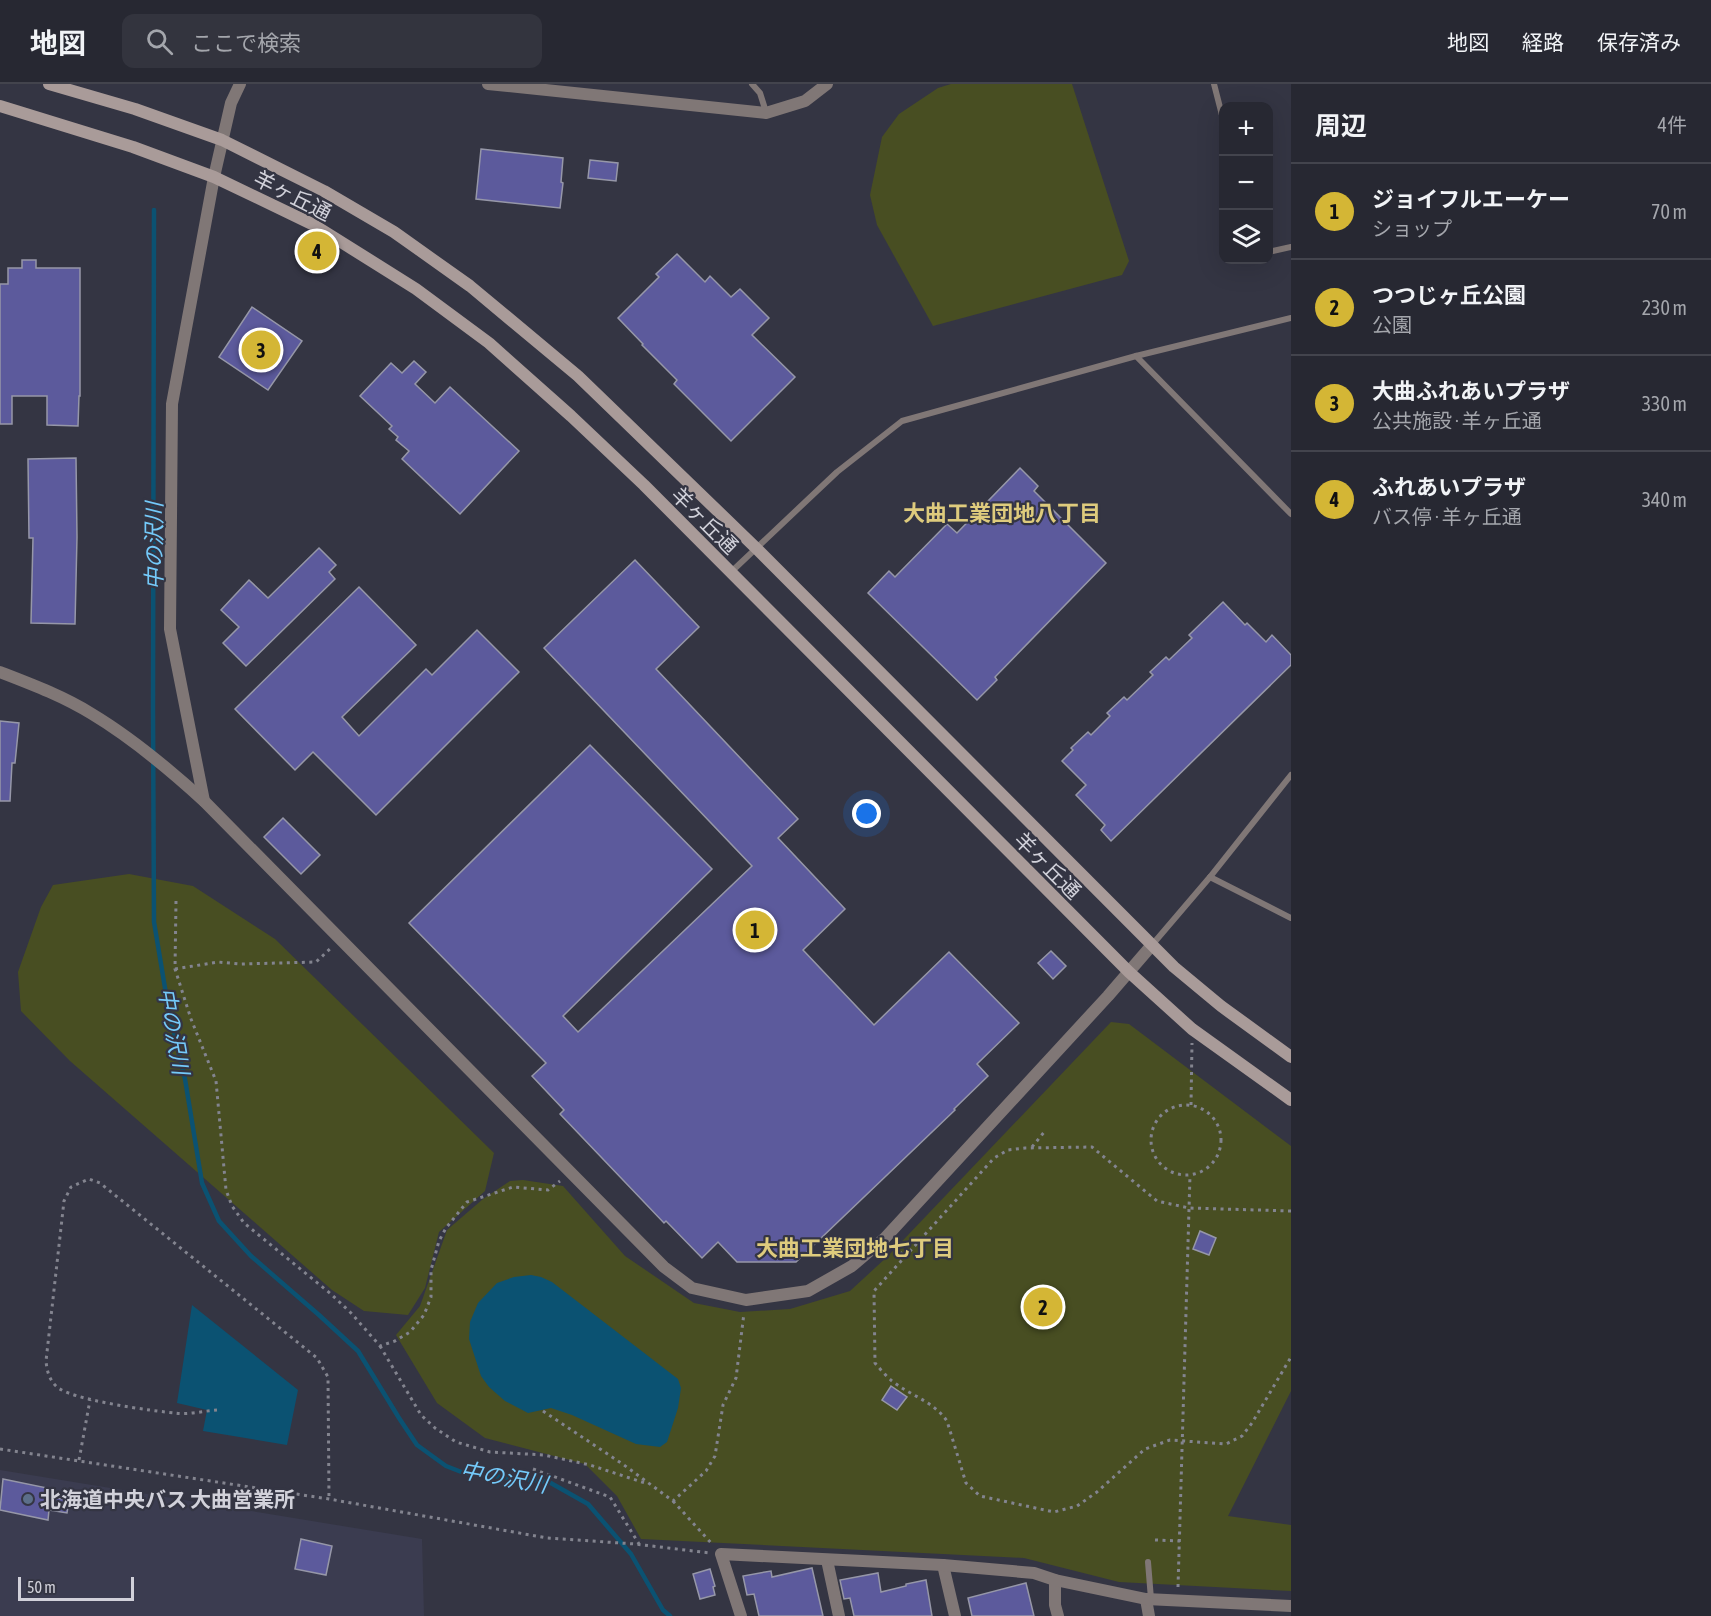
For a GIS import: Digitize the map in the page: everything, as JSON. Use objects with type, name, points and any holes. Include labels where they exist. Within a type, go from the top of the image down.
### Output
[{"type":"main road","name":"羊ヶ丘通","points":[[49,84],[135,109],[222,140],[324,191],[394,232],[470,286],[578,376],[757,549],[1174,967],[1221,1006],[1291,1057]]},
{"type":"main road","name":"羊ヶ丘通","points":[[0,106],[133,147],[214,177],[314,225],[416,289],[489,343],[620,462],[1129,972],[1192,1029],[1291,1100]]},
{"type":"street","points":[[204,801],[170,629],[172,404],[214,177],[231,104],[240,84]]},
{"type":"street","points":[[488,84],[766,113],[805,101],[827,84]]},
{"type":"street","points":[[0,672],[48,691],[90,712],[175,775],[204,801],[664,1267],[692,1288],[746,1300],[808,1291],[852,1266],[885,1238],[1152,945]]},
{"type":"street","points":[[741,1616],[721,1554],[944,1565],[1034,1573],[1055,1580],[1149,1599],[1291,1606]]},
{"type":"street","points":[[827,1560],[839,1616]]},
{"type":"street","points":[[944,1565],[955,1616]]},
{"type":"street","points":[[1055,1580],[1055,1605],[1058,1616]]},
{"type":"street","points":[[1149,1599],[1149,1616]]},
{"type":"street","points":[[1238,1603],[1241,1616]]},
{"type":"lane","points":[[752,84],[760,93],[766,113]]},
{"type":"lane","points":[[1214,84],[1219,104]]},
{"type":"lane","points":[[1273,251],[1291,247]]},
{"type":"lane","points":[[730,573],[837,472],[902,421],[1136,356],[1291,318]]},
{"type":"lane","points":[[1136,356],[1291,514]]},
{"type":"lane","points":[[1152,945],[1210,877],[1291,775]]},
{"type":"lane","points":[[1210,877],[1291,918]]},
{"type":"lane","points":[[1148,1562],[1149,1599]]},
{"type":"path","points":[[176,901],[175,969],[191,1019],[216,1081],[226,1190],[232,1206],[244,1223],[331,1294],[351,1314],[380,1346],[421,1415],[456,1443],[490,1452],[555,1457],[590,1465],[652,1486]]},
{"type":"path","points":[[175,969],[218,962],[241,964],[316,962],[341,939]]},
{"type":"path","points":[[1191,1105],[1192,1029]]},
{"type":"path","points":[[1179,1105],[1202,1108],[1218,1124],[1221,1135],[1218,1157],[1201,1172],[1190,1175],[1178,1175],[1167,1170],[1152,1152],[1150,1139],[1152,1128],[1163,1113],[1179,1105]]},
{"type":"path","points":[[1032,1148],[1045,1131]]},
{"type":"path","points":[[1291,1211],[1189,1208],[1157,1201],[1092,1147],[1008,1150],[994,1158],[874,1291],[875,1363],[892,1382],[942,1413],[947,1421],[966,1483],[980,1496],[1054,1512],[1077,1506],[1145,1449],[1170,1440],[1226,1444],[1242,1436],[1291,1358]]},
{"type":"path","points":[[380,1346],[395,1341],[410,1332],[424,1315],[430,1298],[431,1270],[439,1241],[446,1228],[467,1202],[513,1187],[548,1190],[571,1172]]},
{"type":"path","points":[[1178,1600],[1190,1175]]},
{"type":"path","points":[[217,1410],[177,1414],[90,1400],[58,1388],[48,1377],[46,1361],[64,1201],[71,1187],[89,1179],[100,1183],[317,1358],[328,1377],[329,1499]]},
{"type":"path","points":[[673,1501],[706,1471],[715,1456],[723,1405],[736,1378],[746,1300]]},
{"type":"path","points":[[79,1461],[90,1400]]},
{"type":"path","points":[[543,1411],[673,1501],[721,1554]]},
{"type":"path","points":[[0,1449],[329,1499],[547,1538],[606,1541],[721,1554]]},
{"type":"path","points":[[533,1469],[610,1497],[637,1544]]},
{"type":"path","points":[[1155,1540],[1180,1541]]},
{"type":"shaded area","points":[[0,1470],[422,1539],[424,1616],[0,1616]]},
{"type":"green space","points":[[951,84],[1072,84],[1129,261],[1122,275],[933,326],[877,225],[870,195],[882,137],[899,114],[938,88]]},
{"type":"green space","points":[[129,874],[193,886],[275,939],[494,1153],[485,1191],[439,1232],[425,1288],[408,1315],[364,1311],[332,1290],[70,1061],[21,1011],[18,972],[41,907],[53,885]]},
{"type":"green space","points":[[1111,1022],[1129,1024],[1291,1146],[1291,1391],[1228,1516],[1291,1525],[1291,1591],[1119,1582],[1024,1558],[641,1539],[617,1496],[585,1464],[485,1438],[437,1403],[396,1335],[420,1306],[447,1230],[483,1199],[510,1181],[523,1180],[563,1186],[625,1256],[694,1303],[740,1312],[790,1309],[850,1291],[888,1256]]},
{"type":"water","points":[[531,1275],[552,1282],[678,1379],[681,1388],[678,1408],[667,1442],[660,1447],[636,1444],[551,1408],[528,1413],[505,1401],[489,1387],[481,1376],[469,1339],[470,1322],[478,1303],[497,1283],[514,1277]]},
{"type":"water","points":[[192,1305],[298,1390],[287,1445],[203,1431],[207,1410],[177,1403]]},
{"type":"building","points":[[481,149],[563,158],[560,208],[476,199]]},
{"type":"building","points":[[590,160],[618,163],[616,181],[588,178]]},
{"type":"building","points":[[677,254],[705,282],[710,276],[731,297],[740,289],[769,318],[752,335],[795,377],[731,441],[674,384],[677,380],[618,318],[659,277],[656,274]]},
{"type":"building","points":[[22,260],[36,260],[36,268],[80,268],[78,426],[47,425],[47,396],[12,396],[12,424],[0,424],[0,284],[8,284],[8,268],[22,268]]},
{"type":"building","points":[[252,307],[302,341],[268,390],[219,357]]},
{"type":"building","points":[[414,361],[426,372],[415,384],[435,403],[450,387],[519,451],[460,514],[402,459],[409,451],[396,440],[398,437],[389,429],[392,426],[360,396],[391,363],[402,373]]},
{"type":"building","points":[[76,458],[75,624],[31,623],[33,538],[29,538],[28,459]]},
{"type":"building","points":[[1020,468],[1038,486],[1034,491],[1106,563],[995,677],[997,680],[977,700],[868,593],[889,571],[895,577],[947,524],[957,533]]},
{"type":"building","points":[[319,548],[336,565],[329,572],[335,579],[246,666],[223,643],[239,627],[221,610],[249,580],[268,598]]},
{"type":"building","points":[[635,560],[699,627],[656,669],[798,819],[778,838],[845,909],[803,950],[874,1025],[949,952],[1019,1023],[977,1064],[988,1076],[796,1262],[737,1262],[718,1242],[702,1258],[666,1221],[664,1223],[560,1114],[564,1110],[532,1076],[546,1063],[409,923],[590,745],[712,869],[563,1016],[578,1032],[752,866],[544,648]]},
{"type":"building","points":[[359,587],[416,645],[342,717],[359,736],[426,669],[432,675],[477,630],[519,672],[376,815],[313,752],[295,770],[235,709]]},
{"type":"building","points":[[1223,602],[1245,625],[1247,623],[1266,642],[1272,635],[1291,655],[1291,665],[1111,841],[1101,830],[1105,825],[1076,795],[1086,785],[1062,761],[1073,750],[1071,748],[1088,732],[1091,735],[1110,716],[1107,713],[1124,697],[1127,700],[1153,675],[1150,672],[1166,657],[1169,660],[1192,638],[1189,635]]},
{"type":"building","points":[[0,721],[19,723],[15,763],[12,763],[10,801],[0,801]]},
{"type":"building","points":[[283,818],[320,855],[301,874],[264,837]]},
{"type":"building","points":[[1051,951],[1066,966],[1053,979],[1038,963]]},
{"type":"building","points":[[1200,1231],[1216,1238],[1209,1255],[1193,1249]]},
{"type":"building","points":[[891,1386],[907,1397],[897,1410],[882,1400]]},
{"type":"building","name":"北海道中央バス 大曲営業所","points":[[3,1479],[52,1489],[51,1497],[69,1500],[67,1513],[49,1510],[48,1520],[0,1510]]},
{"type":"building","points":[[301,1539],[332,1546],[326,1575],[295,1569]]},
{"type":"building","points":[[812,1568],[823,1616],[759,1616],[754,1594],[747,1595],[743,1576],[771,1571],[772,1577]]},
{"type":"building","points":[[710,1569],[715,1595],[700,1599],[693,1574]]},
{"type":"building","points":[[878,1573],[881,1592],[926,1580],[932,1616],[854,1616],[850,1598],[844,1599],[840,1580]]},
{"type":"building","points":[[1026,1583],[1034,1616],[972,1616],[968,1598]]},
{"type":"waterway","name":"中の沢川","points":[[154,210],[154,922],[169,1012],[185,1079],[202,1183],[219,1221],[251,1256],[358,1351],[417,1445],[446,1466],[464,1473],[549,1482],[588,1504],[631,1554],[663,1610],[670,1616]]},
{"type":"place","name":"ふれあいプラザ","points":[[317,251]]},
{"type":"place","name":"大曲ふれあいプラザ","points":[[261,350]]},
{"type":"place","name":"ジョイフルエーケー","points":[[755,930]]},
{"type":"place","name":"つつじヶ丘公園","points":[[1043,1307]]},
{"type":"place","name":"北海道中央バス 大曲営業所","points":[[28,1499]]},
{"type":"district","name":"大曲工業団地八丁目","points":[[1002,513]]},
{"type":"district","name":"大曲工業団地七丁目","points":[[855,1248]]}]
